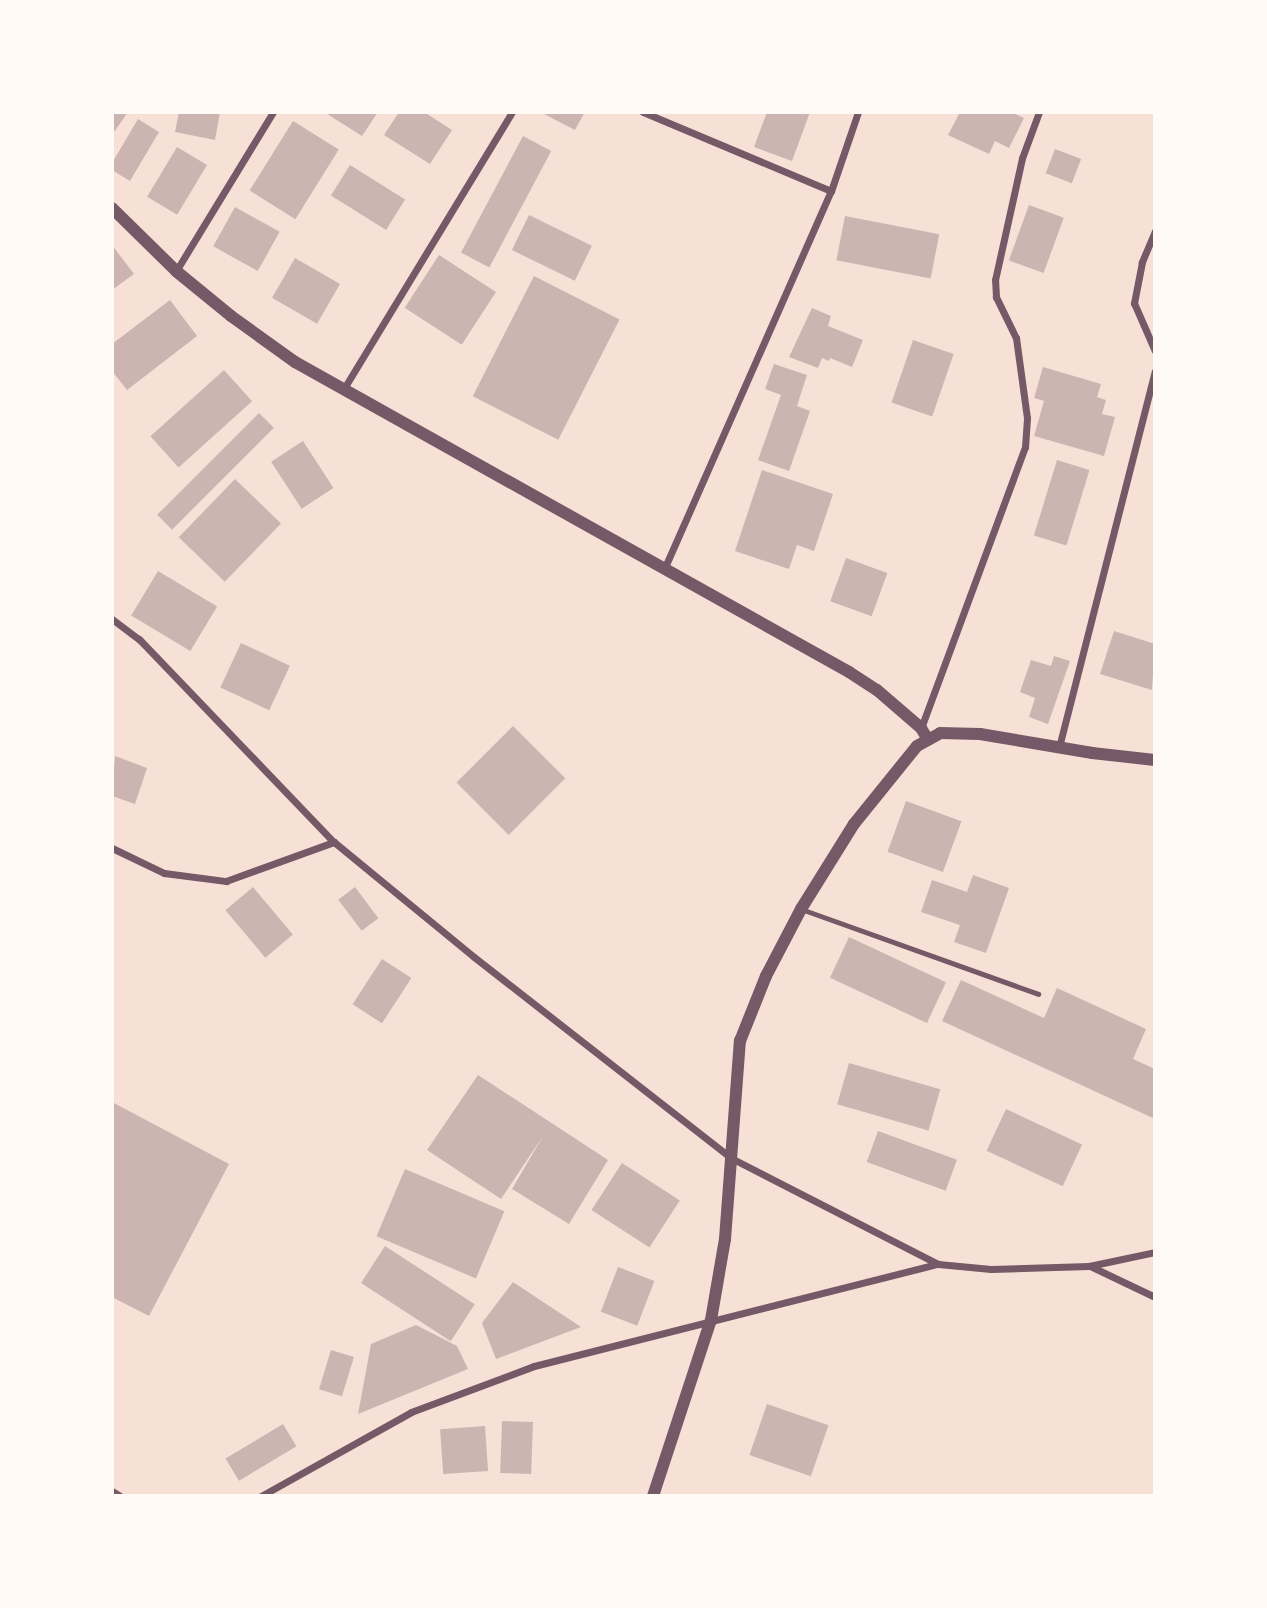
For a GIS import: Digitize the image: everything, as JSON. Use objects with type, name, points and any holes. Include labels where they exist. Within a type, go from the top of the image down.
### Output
[{"type":"street","points":[[176,271],[273,112]]},
{"type":"street","points":[[343,391],[512,112]]},
{"type":"street","points":[[643,112],[831,191]]},
{"type":"street","points":[[665,567],[831,191],[858,112]]},
{"type":"street","points":[[653,1496],[711,1320],[725,1238],[733,1159],[734,1091],[740,1041],[766,976],[801,909],[853,824],[924,733],[1025,447],[1027,418],[1016,338],[996,297],[995,280],[1022,158],[1038,112]]},
{"type":"street","points":[[112,208],[176,271],[265,342],[343,391],[665,567],[877,690],[924,733],[962,732],[1155,760]]},
{"type":"street","points":[[1155,230],[1142,262],[1134,303],[1155,351]]},
{"type":"street","points":[[1059,747],[1155,371]]},
{"type":"street","points":[[112,620],[139,639],[334,842],[474,957],[733,1159],[938,1264]]},
{"type":"street","points":[[112,848],[164,873],[226,881],[334,842]]},
{"type":"street","points":[[261,1496],[411,1412],[534,1366],[938,1264],[992,1269],[1089,1266],[1155,1252]]},
{"type":"street","points":[[1089,1266],[1155,1297]]},
{"type":"street","points":[[112,1491],[120,1496]]},
{"type":"lane","points":[[801,909],[1038,994]]},
{"type":"building","points":[[112,112],[128,112],[112,135]]},
{"type":"building","points":[[179,112],[220,112],[215,140],[175,132]]},
{"type":"building","points":[[324,112],[378,112],[362,136]]},
{"type":"building","points":[[399,112],[424,112],[452,130],[430,164],[384,135]]},
{"type":"building","points":[[540,112],[585,112],[575,130]]},
{"type":"building","points":[[767,112],[810,112],[792,161],[754,147]]},
{"type":"building","points":[[960,112],[1011,112],[1024,118],[1009,148],[995,141],[989,154],[948,135]]},
{"type":"building","points":[[138,119],[159,132],[130,181],[112,170],[112,163]]},
{"type":"building","points":[[293,121],[339,150],[295,219],[250,191]]},
{"type":"building","points":[[523,136],[551,151],[489,268],[461,253]]},
{"type":"building","points":[[177,147],[207,165],[177,215],[147,197]]},
{"type":"building","points":[[1055,149],[1081,159],[1072,183],[1046,173]]},
{"type":"building","points":[[350,165],[405,199],[386,230],[331,196]]},
{"type":"building","points":[[1029,205],[1064,218],[1044,273],[1009,260]]},
{"type":"building","points":[[235,207],[280,232],[258,271],[213,246]]},
{"type":"building","points":[[529,215],[592,246],[575,281],[512,250]]},
{"type":"building","points":[[845,216],[939,234],[931,278],[836,260]]},
{"type":"building","points":[[112,245],[134,274],[112,290]]},
{"type":"building","points":[[439,255],[496,292],[462,345],[405,308]]},
{"type":"building","points":[[295,258],[340,284],[317,324],[272,298]]},
{"type":"building","points":[[534,276],[620,320],[558,440],[473,396]]},
{"type":"building","points":[[170,300],[197,336],[127,390],[112,371],[112,344]]},
{"type":"building","points":[[812,308],[831,316],[828,326],[863,340],[852,367],[830,358],[829,361],[822,358],[818,368],[789,357]]},
{"type":"building","points":[[913,340],[954,354],[932,416],[892,402]]},
{"type":"building","points":[[774,364],[807,375],[797,406],[810,411],[789,471],[758,460],[781,395],[765,389]]},
{"type":"building","points":[[1043,367],[1101,384],[1097,397],[1106,400],[1102,414],[1115,417],[1104,456],[1034,436],[1044,401],[1034,398]]},
{"type":"building","points":[[224,370],[252,401],[179,467],[150,436]]},
{"type":"building","points":[[259,413],[274,428],[172,530],[157,515]]},
{"type":"building","points":[[303,441],[333,488],[302,509],[271,462]]},
{"type":"building","points":[[1057,460],[1090,470],[1066,545],[1034,536]]},
{"type":"building","points":[[762,470],[833,494],[814,551],[797,545],[789,569],[735,551]]},
{"type":"building","points":[[235,479],[281,523],[225,582],[179,537]]},
{"type":"building","points":[[846,558],[887,573],[872,616],[830,601]]},
{"type":"building","points":[[158,571],[217,607],[190,651],[131,616]]},
{"type":"building","points":[[1114,631],[1155,644],[1152,690],[1100,674]]},
{"type":"building","points":[[241,643],[290,666],[269,710],[220,687]]},
{"type":"building","points":[[1054,656],[1070,661],[1048,724],[1029,717],[1035,698],[1020,692],[1031,660],[1051,666]]},
{"type":"building","points":[[513,726],[565,778],[509,835],[456,783]]},
{"type":"building","points":[[115,756],[147,768],[135,804],[112,796]]},
{"type":"building","points":[[906,801],[961,821],[943,872],[888,852]]},
{"type":"building","points":[[973,875],[1009,888],[986,953],[954,942],[960,925],[921,912],[932,880],[967,892]]},
{"type":"building","points":[[253,887],[293,934],[265,958],[225,910]]},
{"type":"building","points":[[355,887],[378,918],[362,931],[338,900]]},
{"type":"building","points":[[849,937],[946,982],[927,1023],[830,978]]},
{"type":"building","points":[[382,959],[411,978],[382,1023],[353,1004]]},
{"type":"building","points":[[961,980],[1044,1018],[1057,988],[1146,1029],[1133,1059],[1155,1069],[1155,1119],[942,1021]]},
{"type":"building","points":[[849,1063],[940,1089],[928,1131],[837,1104]]},
{"type":"building","points":[[478,1075],[608,1160],[569,1224],[512,1189],[543,1136],[501,1199],[427,1150]]},
{"type":"building","points":[[112,1102],[229,1164],[149,1316],[112,1297]]},
{"type":"building","points":[[1006,1109],[1082,1144],[1063,1186],[987,1151]]},
{"type":"building","points":[[878,1131],[957,1160],[946,1191],[867,1162]]},
{"type":"building","points":[[622,1163],[680,1201],[649,1248],[592,1210]]},
{"type":"building","points":[[405,1169],[504,1211],[476,1278],[376,1236]]},
{"type":"building","points":[[385,1246],[475,1304],[451,1341],[361,1283]]},
{"type":"building","points":[[618,1267],[654,1281],[637,1326],[601,1312]]},
{"type":"building","points":[[513,1282],[581,1327],[496,1359],[482,1323]]},
{"type":"building","points":[[416,1325],[457,1346],[468,1369],[358,1414],[371,1344]]},
{"type":"building","points":[[331,1350],[354,1357],[342,1396],[319,1389]]},
{"type":"building","points":[[767,1404],[828,1425],[811,1476],[749,1455]]},
{"type":"building","points":[[502,1421],[533,1422],[531,1474],[500,1473]]},
{"type":"building","points":[[283,1424],[296,1446],[239,1481],[226,1459]]},
{"type":"building","points":[[485,1426],[488,1471],[443,1474],[440,1429]]}]
